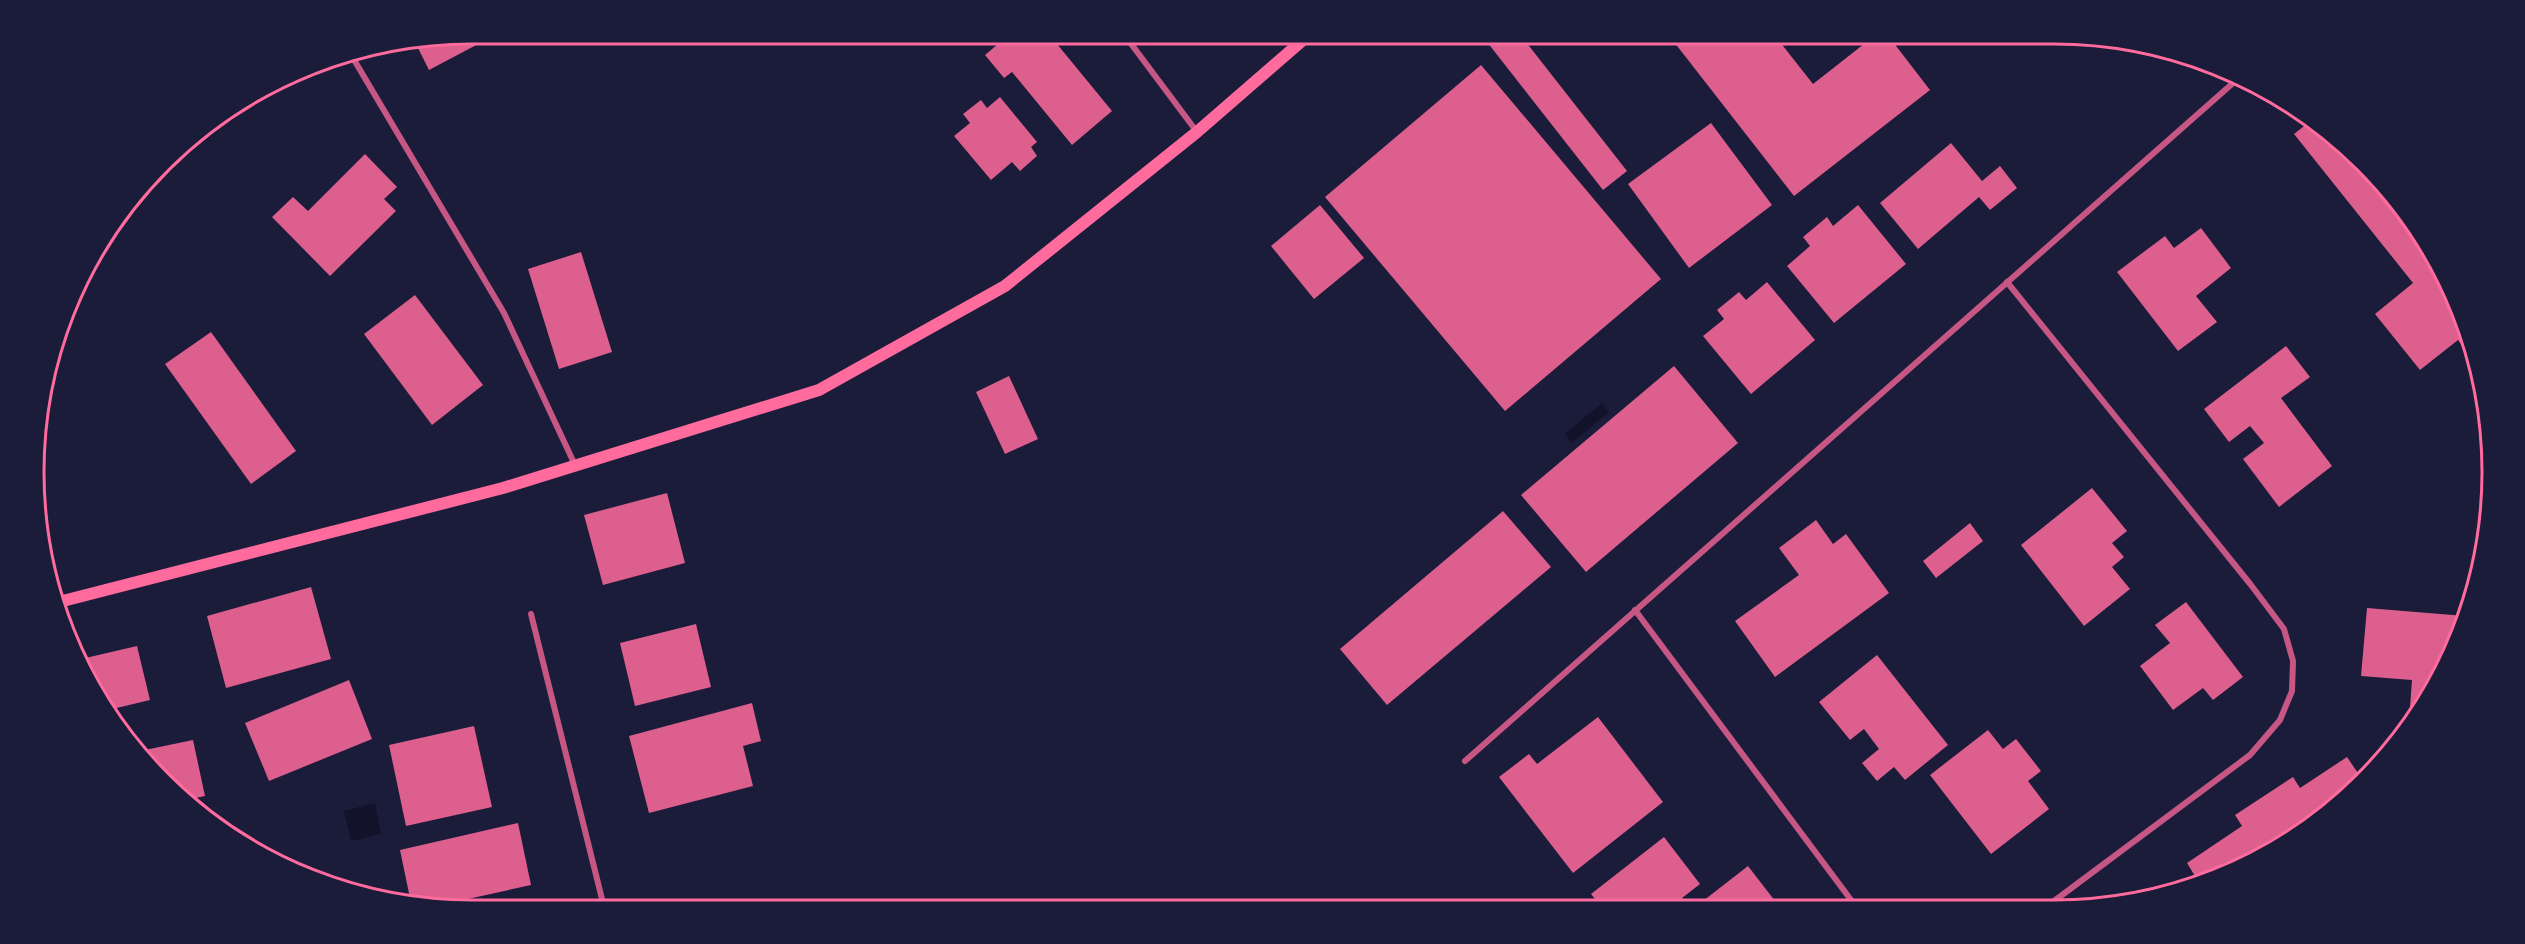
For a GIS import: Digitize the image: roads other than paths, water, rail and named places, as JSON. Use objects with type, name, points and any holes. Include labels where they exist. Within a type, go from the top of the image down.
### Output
[{"type":"main road","points":[[63,601],[502,488],[819,390],[1005,286],[1197,132],[1298,44]]},
{"type":"street","points":[[1132,44],[1197,132]]},
{"type":"street","points":[[354,60],[504,313],[575,465]]},
{"type":"street","points":[[1465,761],[2233,83]]},
{"type":"street","points":[[2007,282],[2258,594],[2284,629],[2293,661],[2292,691],[2280,720],[2250,755],[2055,900]]},
{"type":"street","points":[[1635,610],[1851,900]]},
{"type":"street","points":[[531,614],[602,900]]}]
